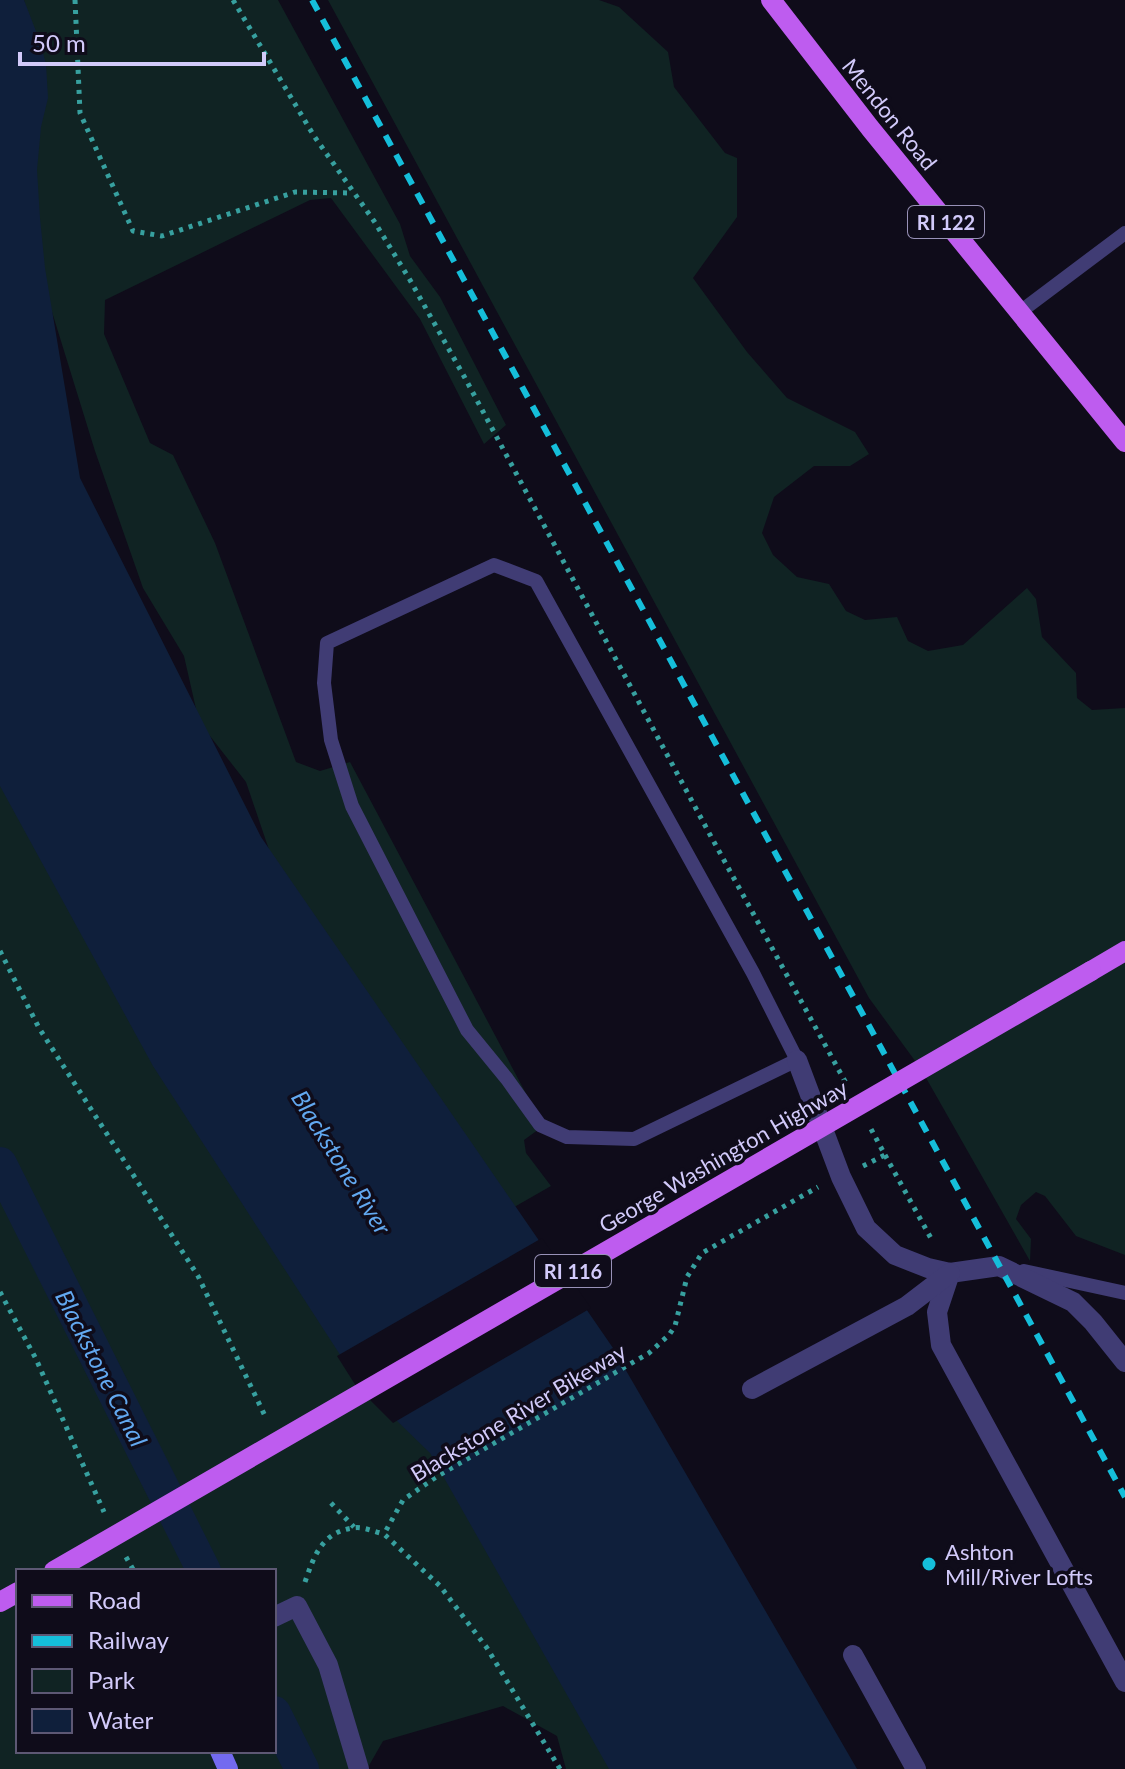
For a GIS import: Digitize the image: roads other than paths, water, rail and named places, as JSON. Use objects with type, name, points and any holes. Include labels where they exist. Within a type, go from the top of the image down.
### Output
[{"type":"main road","name":"Mendon Road","points":[[771,0],[842,93],[1125,442]]},
{"type":"main road","name":"George Washington Highway","points":[[57,1569],[1125,951]]},
{"type":"street","points":[[797,1060],[841,1177],[866,1228],[895,1255],[950,1273],[999,1266],[1073,1302],[1125,1362]]},
{"type":"street","points":[[752,1389],[907,1306],[950,1273]]},
{"type":"street","points":[[950,1273],[937,1312],[941,1345],[1125,1682]]},
{"type":"street","points":[[276,1616],[297,1606],[328,1665],[359,1769]]},
{"type":"street","points":[[853,1655],[916,1769]]},
{"type":"lane","points":[[1020,312],[1125,233]]},
{"type":"lane","points":[[494,565],[536,581],[753,973],[797,1060],[634,1139],[567,1137],[540,1125],[467,1030],[352,806],[331,740],[324,683],[327,643],[494,565]]},
{"type":"lane","points":[[999,1266],[1125,1293]]},
{"type":"water","name":"Blackstone River","points":[[0,0],[24,0],[46,64],[48,98],[41,127],[37,170],[40,218],[45,268],[80,478],[261,837],[613,1348],[857,1769],[609,1769],[430,1453],[359,1384],[153,1066],[0,786]]},
{"type":"waterway","name":"Blackstone Canal","points":[[0,1164],[203,1569]]},
{"type":"waterway","name":"Blackstone Canal","points":[[276,1717],[302,1769]]},
{"type":"railway","points":[[312,0],[1125,1497]]},
{"type":"place","name":"Ashton Mill/River Lofts","points":[[929,1564]]}]
